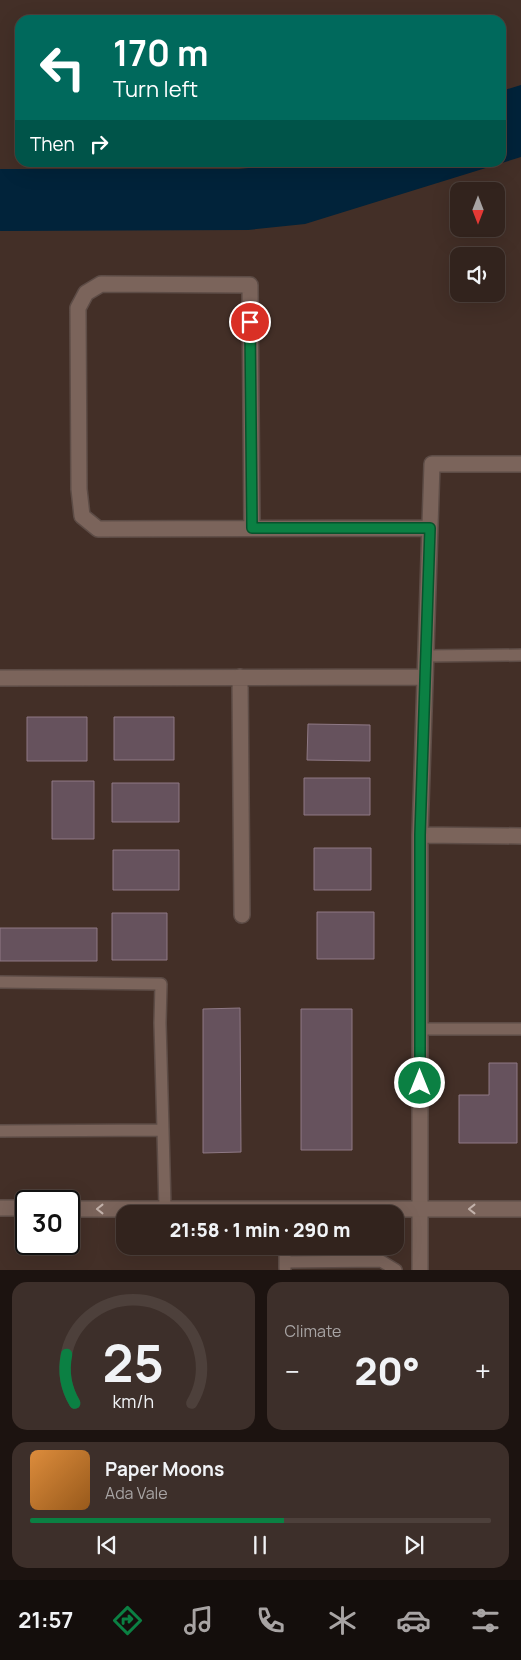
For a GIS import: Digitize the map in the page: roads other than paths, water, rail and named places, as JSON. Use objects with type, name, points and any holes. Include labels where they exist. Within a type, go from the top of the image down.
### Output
[{"type":"street","points":[[252,528],[250,285],[101,284],[86,293],[78,308],[79,489],[82,516],[98,529],[430,528]]},
{"type":"street","points":[[420,1270],[420,835],[432,464],[521,464]]},
{"type":"street","points":[[0,678],[425,677]]},
{"type":"street","points":[[240,678],[242,915]]},
{"type":"street","points":[[420,835],[521,836]]},
{"type":"street","points":[[0,1208],[15,1208]]},
{"type":"street","points":[[80,1208],[116,1208]]},
{"type":"street","points":[[404,1210],[521,1209]]},
{"type":"lane","points":[[426,656],[521,655]]},
{"type":"lane","points":[[0,982],[161,984],[160,1023],[165,1205]]},
{"type":"lane","points":[[420,1029],[521,1029]]},
{"type":"lane","points":[[0,1131],[163,1130]]},
{"type":"lane","points":[[285,1266],[381,1261],[396,1270]]},
{"type":"water","points":[[521,85],[521,157],[506,162],[506,90]]},
{"type":"water","points":[[260,167],[489,167],[305,224],[248,230],[0,231],[0,169],[239,169]]}]
